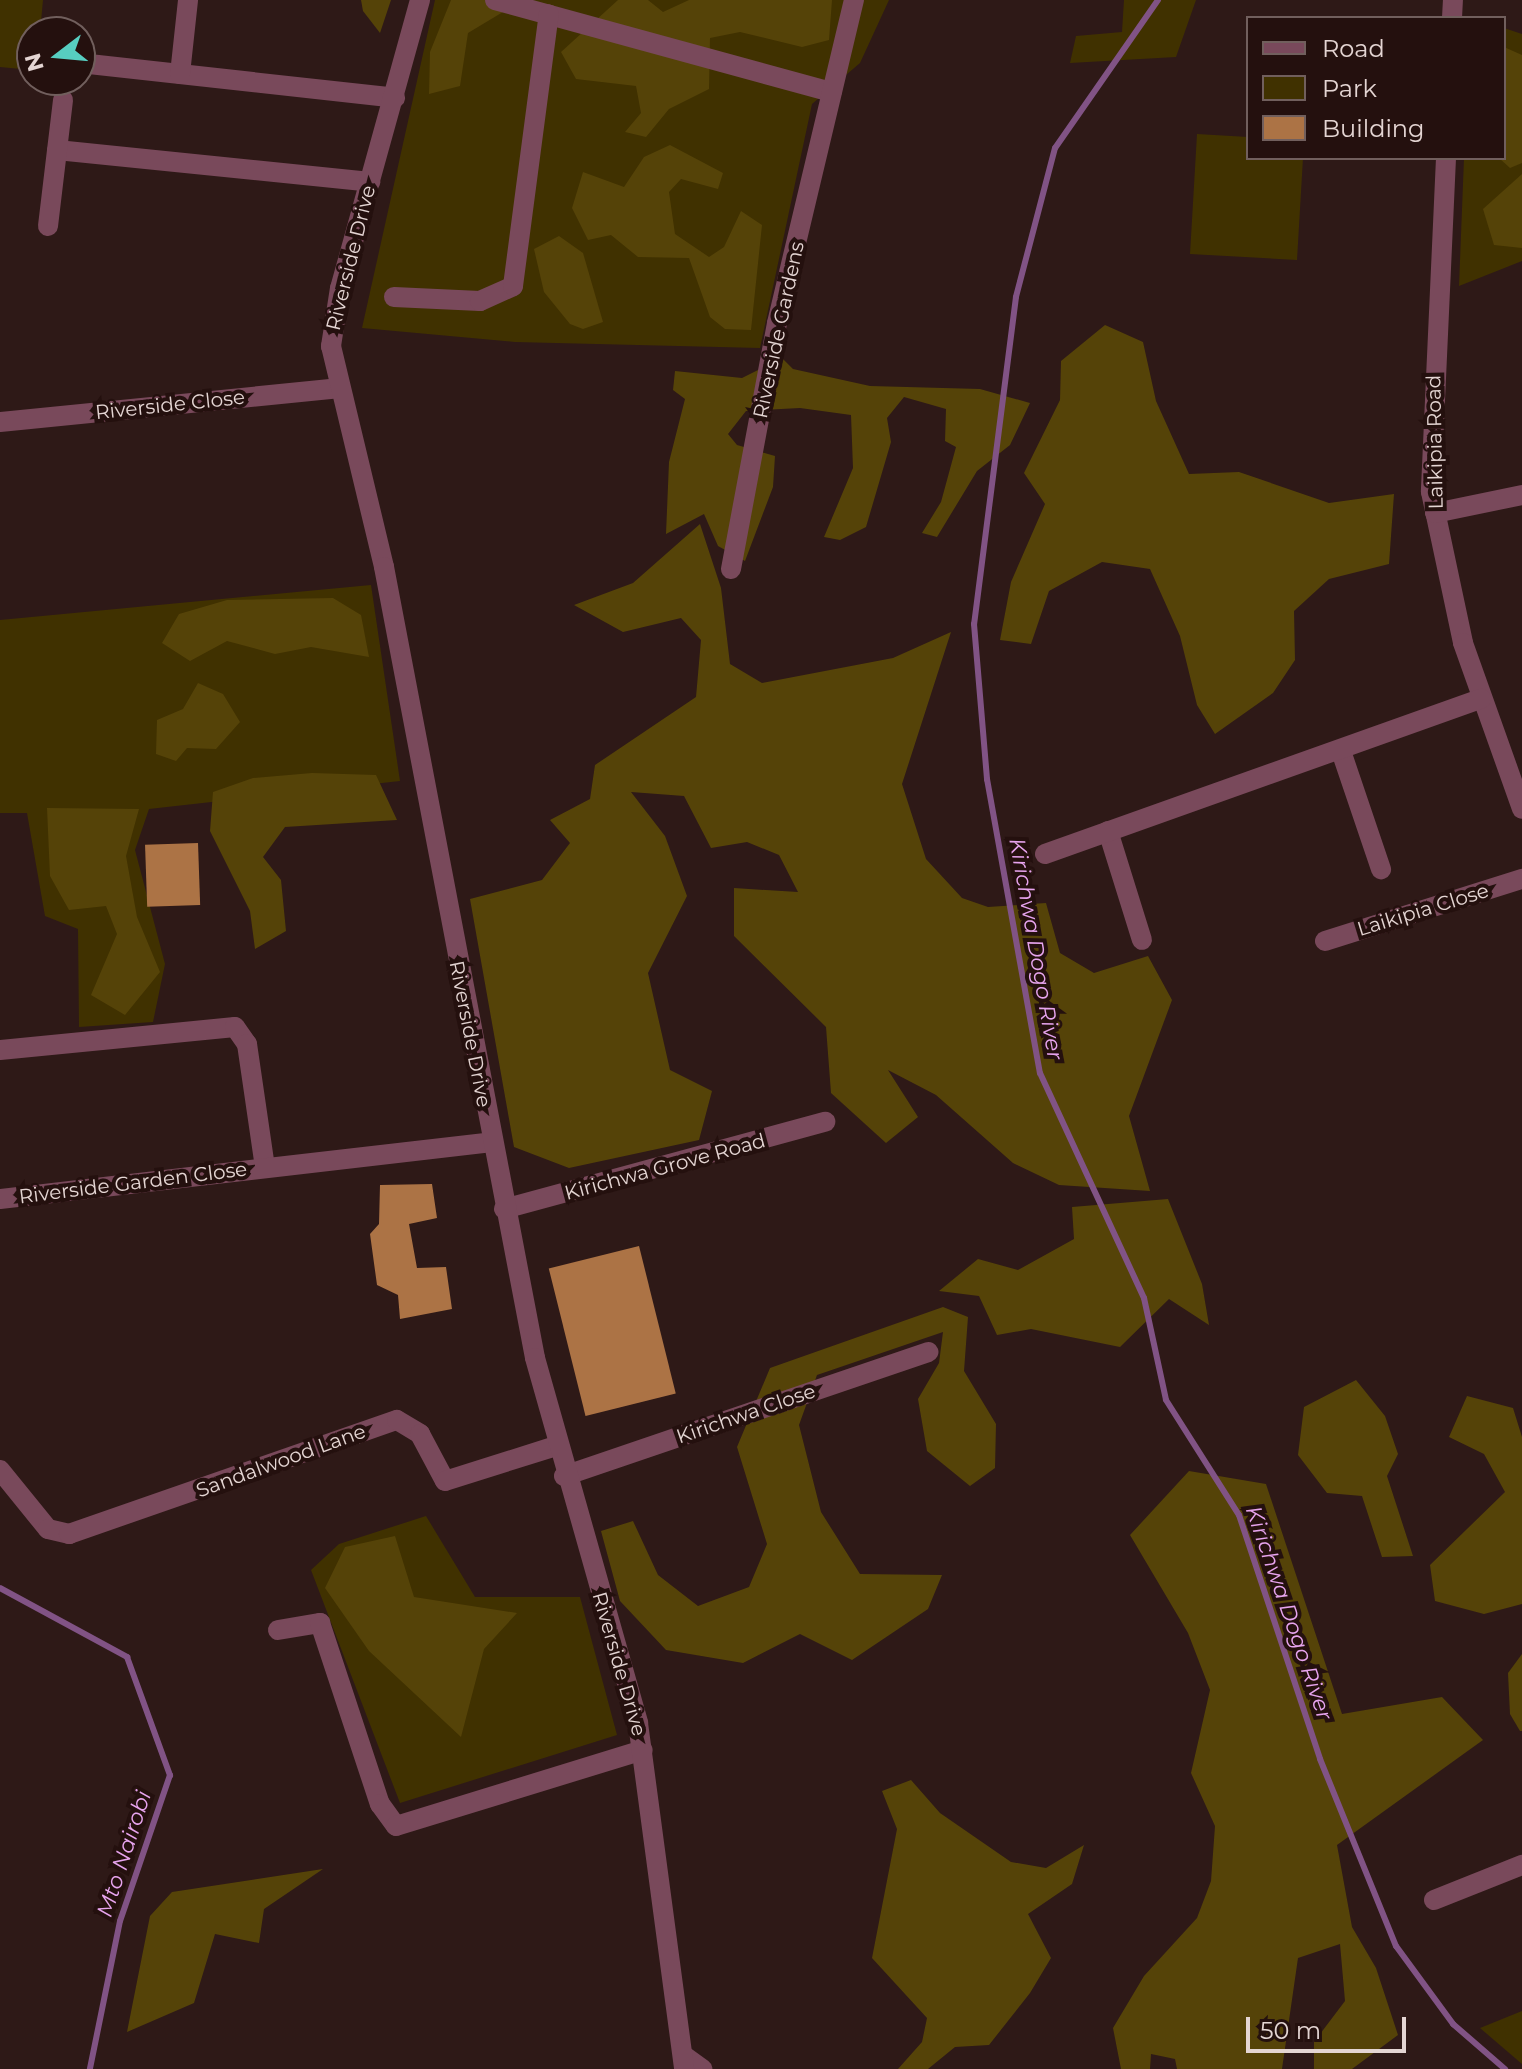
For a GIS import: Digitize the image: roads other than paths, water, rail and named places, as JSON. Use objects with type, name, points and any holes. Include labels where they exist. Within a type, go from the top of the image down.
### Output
[{"type":"street","points":[[180,74],[188,0]]},
{"type":"street","name":"Riverside Drive","points":[[420,0],[331,333],[340,388],[384,567],[490,1142],[556,1446],[643,1750],[684,2062]]},
{"type":"street","points":[[495,0],[832,92]]},
{"type":"street","name":"Riverside Gardens","points":[[731,569],[854,0]]},
{"type":"street","points":[[394,297],[480,301],[513,286],[549,14]]},
{"type":"street","points":[[96,65],[395,98]]},
{"type":"street","points":[[48,226],[63,100]]},
{"type":"street","points":[[57,150],[370,182]]},
{"type":"street","name":"Laikipia Road","points":[[1446,160],[1433,376],[1435,513],[1481,699],[1522,809]]},
{"type":"street","name":"Riverside Close","points":[[0,422],[340,388]]},
{"type":"street","points":[[1435,513],[1522,495]]},
{"type":"street","points":[[1045,854],[1481,699]]},
{"type":"street","points":[[1341,751],[1381,869]]},
{"type":"street","points":[[1108,831],[1142,940]]},
{"type":"street","name":"Laikipia Close","points":[[1325,941],[1522,879]]},
{"type":"street","name":"Riverside Garden Close","points":[[0,1050],[235,1027],[247,1044],[265,1168]]},
{"type":"street","name":"Kirichwa Grove Road","points":[[504,1209],[825,1122]]},
{"type":"street","name":"Riverside Garden Close","points":[[0,1199],[490,1142]]},
{"type":"street","name":"Kirichwa Close","points":[[564,1476],[928,1352]]},
{"type":"street","name":"Sandalwood Lane","points":[[0,1470],[48,1529],[69,1534],[397,1420],[420,1434],[445,1481],[556,1446]]},
{"type":"street","points":[[278,1630],[320,1623],[380,1804],[396,1826],[643,1750]]},
{"type":"street","points":[[1434,1900],[1522,1865]]},
{"type":"street","points":[[684,2062],[702,2069]]},
{"type":"waterway","name":"Kirichwa Dogo River","points":[[1158,0],[1055,148],[1016,297],[974,624],[987,779],[1040,1073],[1144,1298],[1166,1400],[1239,1515],[1320,1759],[1396,1946],[1453,2024],[1505,2069]]},
{"type":"waterway","name":"Mto Nairobi","points":[[0,1588],[127,1657],[170,1775],[120,1921],[90,2069]]}]
